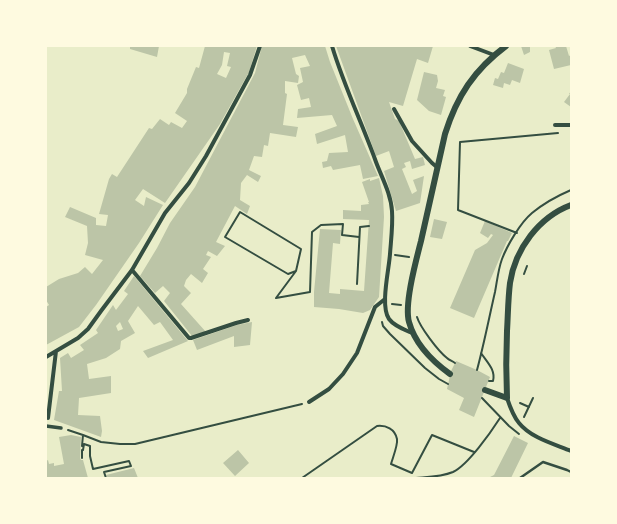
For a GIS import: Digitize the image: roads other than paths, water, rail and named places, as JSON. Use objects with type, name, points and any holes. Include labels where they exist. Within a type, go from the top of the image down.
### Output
[{"type":"street","points":[[46,357],[78,338],[88,329],[132,270],[165,213],[206,156],[250,75],[260,46]]},
{"type":"street","points":[[332,46],[347,89],[389,196],[392,216],[385,301],[386,314],[390,321],[412,333]]},
{"type":"street","points":[[470,46],[494,55]]},
{"type":"street","points":[[450,374],[425,352],[417,342],[408,321],[408,306],[445,134],[454,111],[471,79],[494,55],[506,46]]},
{"type":"street","points":[[394,109],[412,141],[438,168]]},
{"type":"street","points":[[555,126],[571,125]]},
{"type":"street","points":[[571,205],[552,215],[539,226],[521,250],[515,264],[510,281],[508,303],[506,372],[507,398],[511,412],[519,423],[534,436],[571,451]]},
{"type":"street","points":[[132,270],[189,338],[236,322],[248,320]]},
{"type":"street","points":[[309,402],[329,390],[343,374],[356,353],[375,307],[385,301]]},
{"type":"street","points":[[56,351],[46,426],[60,428]]},
{"type":"street","points":[[485,390],[507,398]]},
{"type":"lane","points":[[520,478],[543,462],[571,472]]}]
